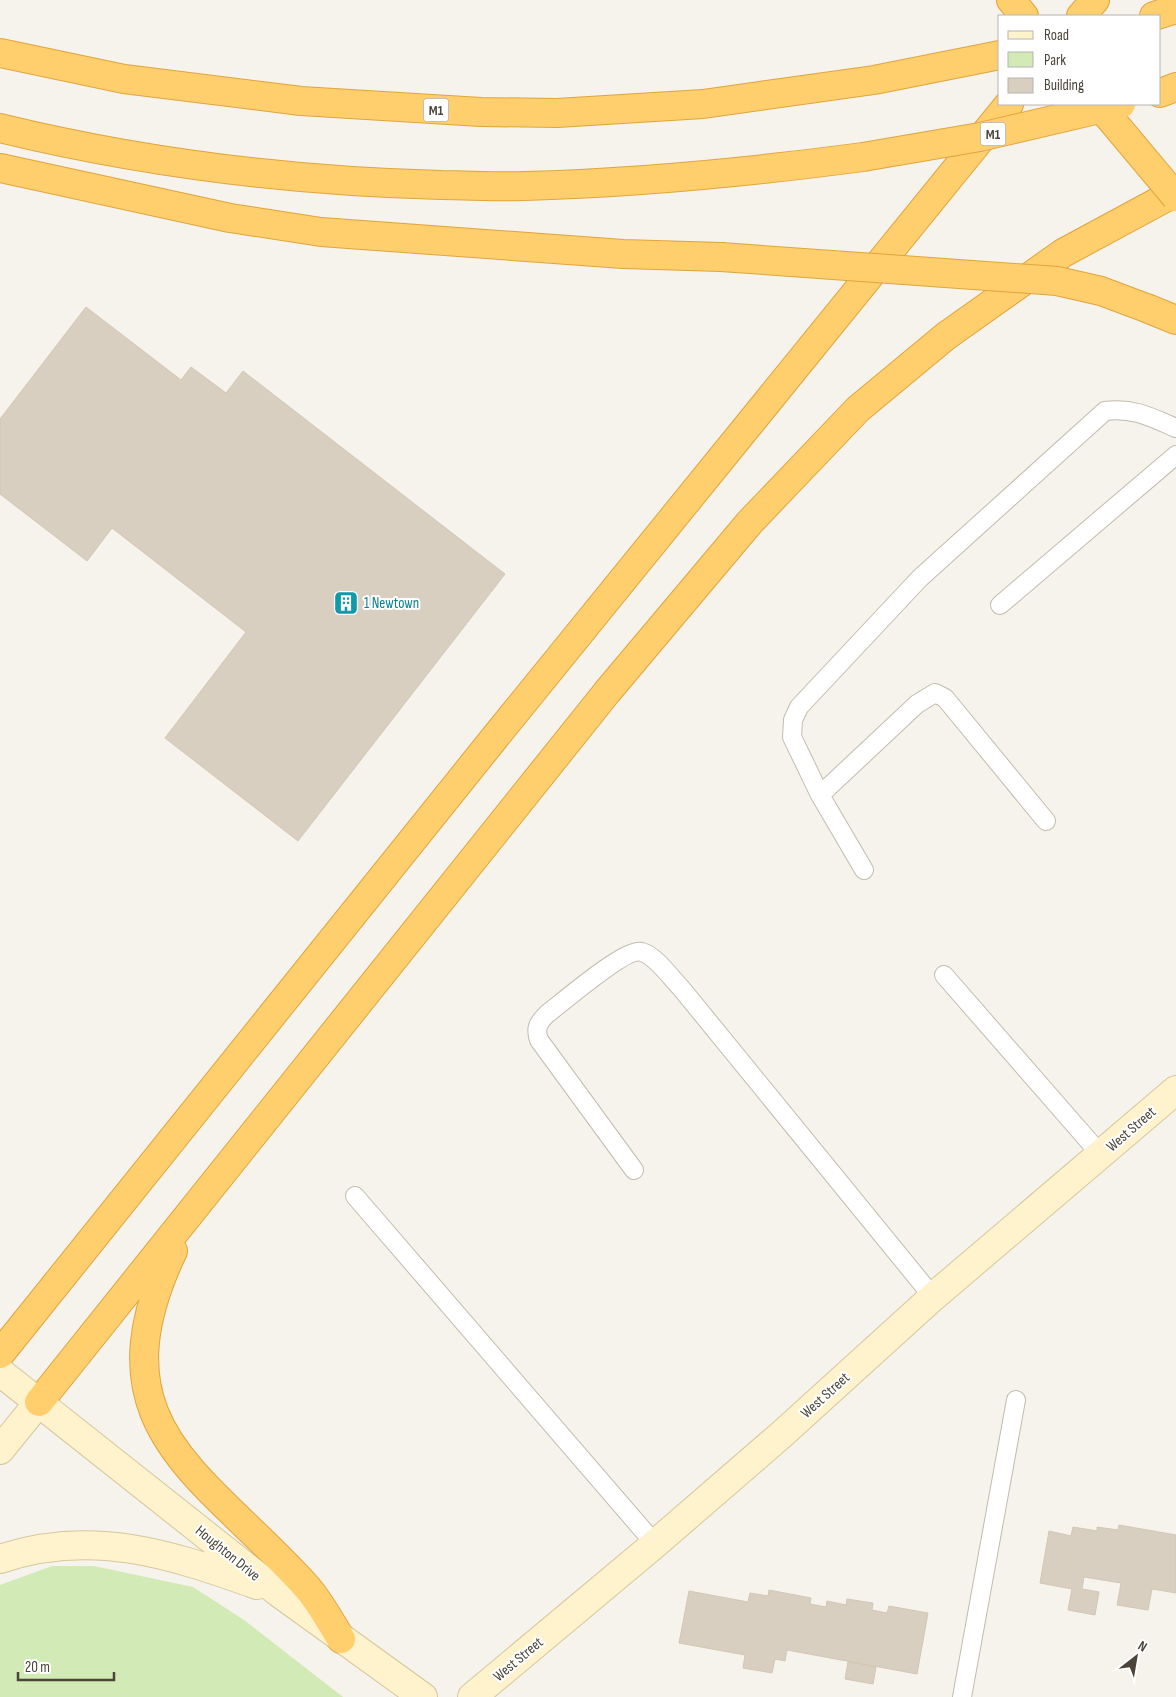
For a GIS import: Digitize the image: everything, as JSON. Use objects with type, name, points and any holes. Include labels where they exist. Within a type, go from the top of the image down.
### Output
[{"type":"highway","points":[[1011,0],[1023,15]]},
{"type":"highway","points":[[1082,15],[1095,0]]},
{"type":"highway","points":[[1157,15],[1176,9]]},
{"type":"highway","name":"M1","points":[[0,52],[124,79],[301,101],[481,112],[556,113],[703,104],[874,80],[998,55]]},
{"type":"highway","points":[[1161,92],[1176,87]]},
{"type":"highway","points":[[0,1354],[492,740],[1008,105]]},
{"type":"highway","points":[[1099,105],[1176,197]]},
{"type":"highway","name":"M1","points":[[0,128],[55,141],[192,164],[300,178],[366,183],[522,186],[622,182],[733,174],[863,157],[980,138],[1117,105]]},
{"type":"highway","points":[[0,168],[230,218],[321,232],[623,254],[721,258],[1057,281],[1101,291],[1176,320]]},
{"type":"highway","points":[[39,1402],[606,692],[750,522],[858,409],[946,336],[1063,253],[1176,192]]},
{"type":"highway","points":[[191,1214],[162,1274],[147,1323],[143,1364],[150,1402],[158,1422],[175,1452],[307,1586],[341,1639]]},
{"type":"main road","name":"West Street","points":[[472,1697],[655,1544],[781,1435],[933,1297],[1176,1090]]},
{"type":"main road","name":"Houghton Drive","points":[[0,1372],[279,1593],[423,1697]]},
{"type":"main road","points":[[0,1450],[39,1402]]},
{"type":"main road","points":[[0,1559],[61,1544],[113,1546],[150,1551],[195,1563],[279,1593]]},
{"type":"lane","points":[[864,870],[820,795],[792,737],[793,720],[799,707],[920,578],[1105,411],[1120,409],[1139,411],[1176,428]]},
{"type":"lane","points":[[1000,605],[1176,455]]},
{"type":"lane","points":[[820,795],[917,704],[935,693],[946,698],[1046,821]]},
{"type":"lane","points":[[634,1170],[539,1040],[536,1033],[537,1026],[547,1014],[620,958],[636,951],[644,952],[655,961],[681,988],[933,1297]]},
{"type":"lane","points":[[944,975],[1101,1155]]},
{"type":"lane","points":[[354,1196],[655,1544]]},
{"type":"lane","points":[[962,1697],[1016,1400]]},
{"type":"green space","points":[[52,1566],[94,1566],[193,1587],[244,1620],[343,1697],[0,1697],[0,1585]]},
{"type":"building","name":"1 Newtown","points":[[86,307],[181,380],[191,367],[226,393],[243,371],[505,574],[298,841],[165,738],[246,632],[112,528],[87,561],[0,494],[0,419]]},
{"type":"building","points":[[1119,1525],[1176,1535],[1176,1593],[1152,1589],[1148,1610],[1117,1605],[1121,1583],[1084,1577],[1082,1589],[1099,1592],[1095,1615],[1068,1610],[1072,1589],[1040,1583],[1049,1531],[1071,1536],[1073,1527],[1097,1531],[1097,1527],[1118,1530]]},
{"type":"building","points":[[769,1590],[811,1598],[810,1604],[826,1607],[827,1601],[846,1605],[847,1599],[873,1603],[872,1610],[887,1613],[889,1606],[928,1613],[917,1674],[787,1650],[785,1661],[775,1659],[772,1673],[743,1668],[745,1655],[679,1643],[689,1591],[748,1602],[750,1593],[768,1596]]},
{"type":"building","points":[[848,1662],[876,1667],[873,1684],[845,1679]]},
{"type":"place","name":"1 Newtown","points":[[346,603]]}]
